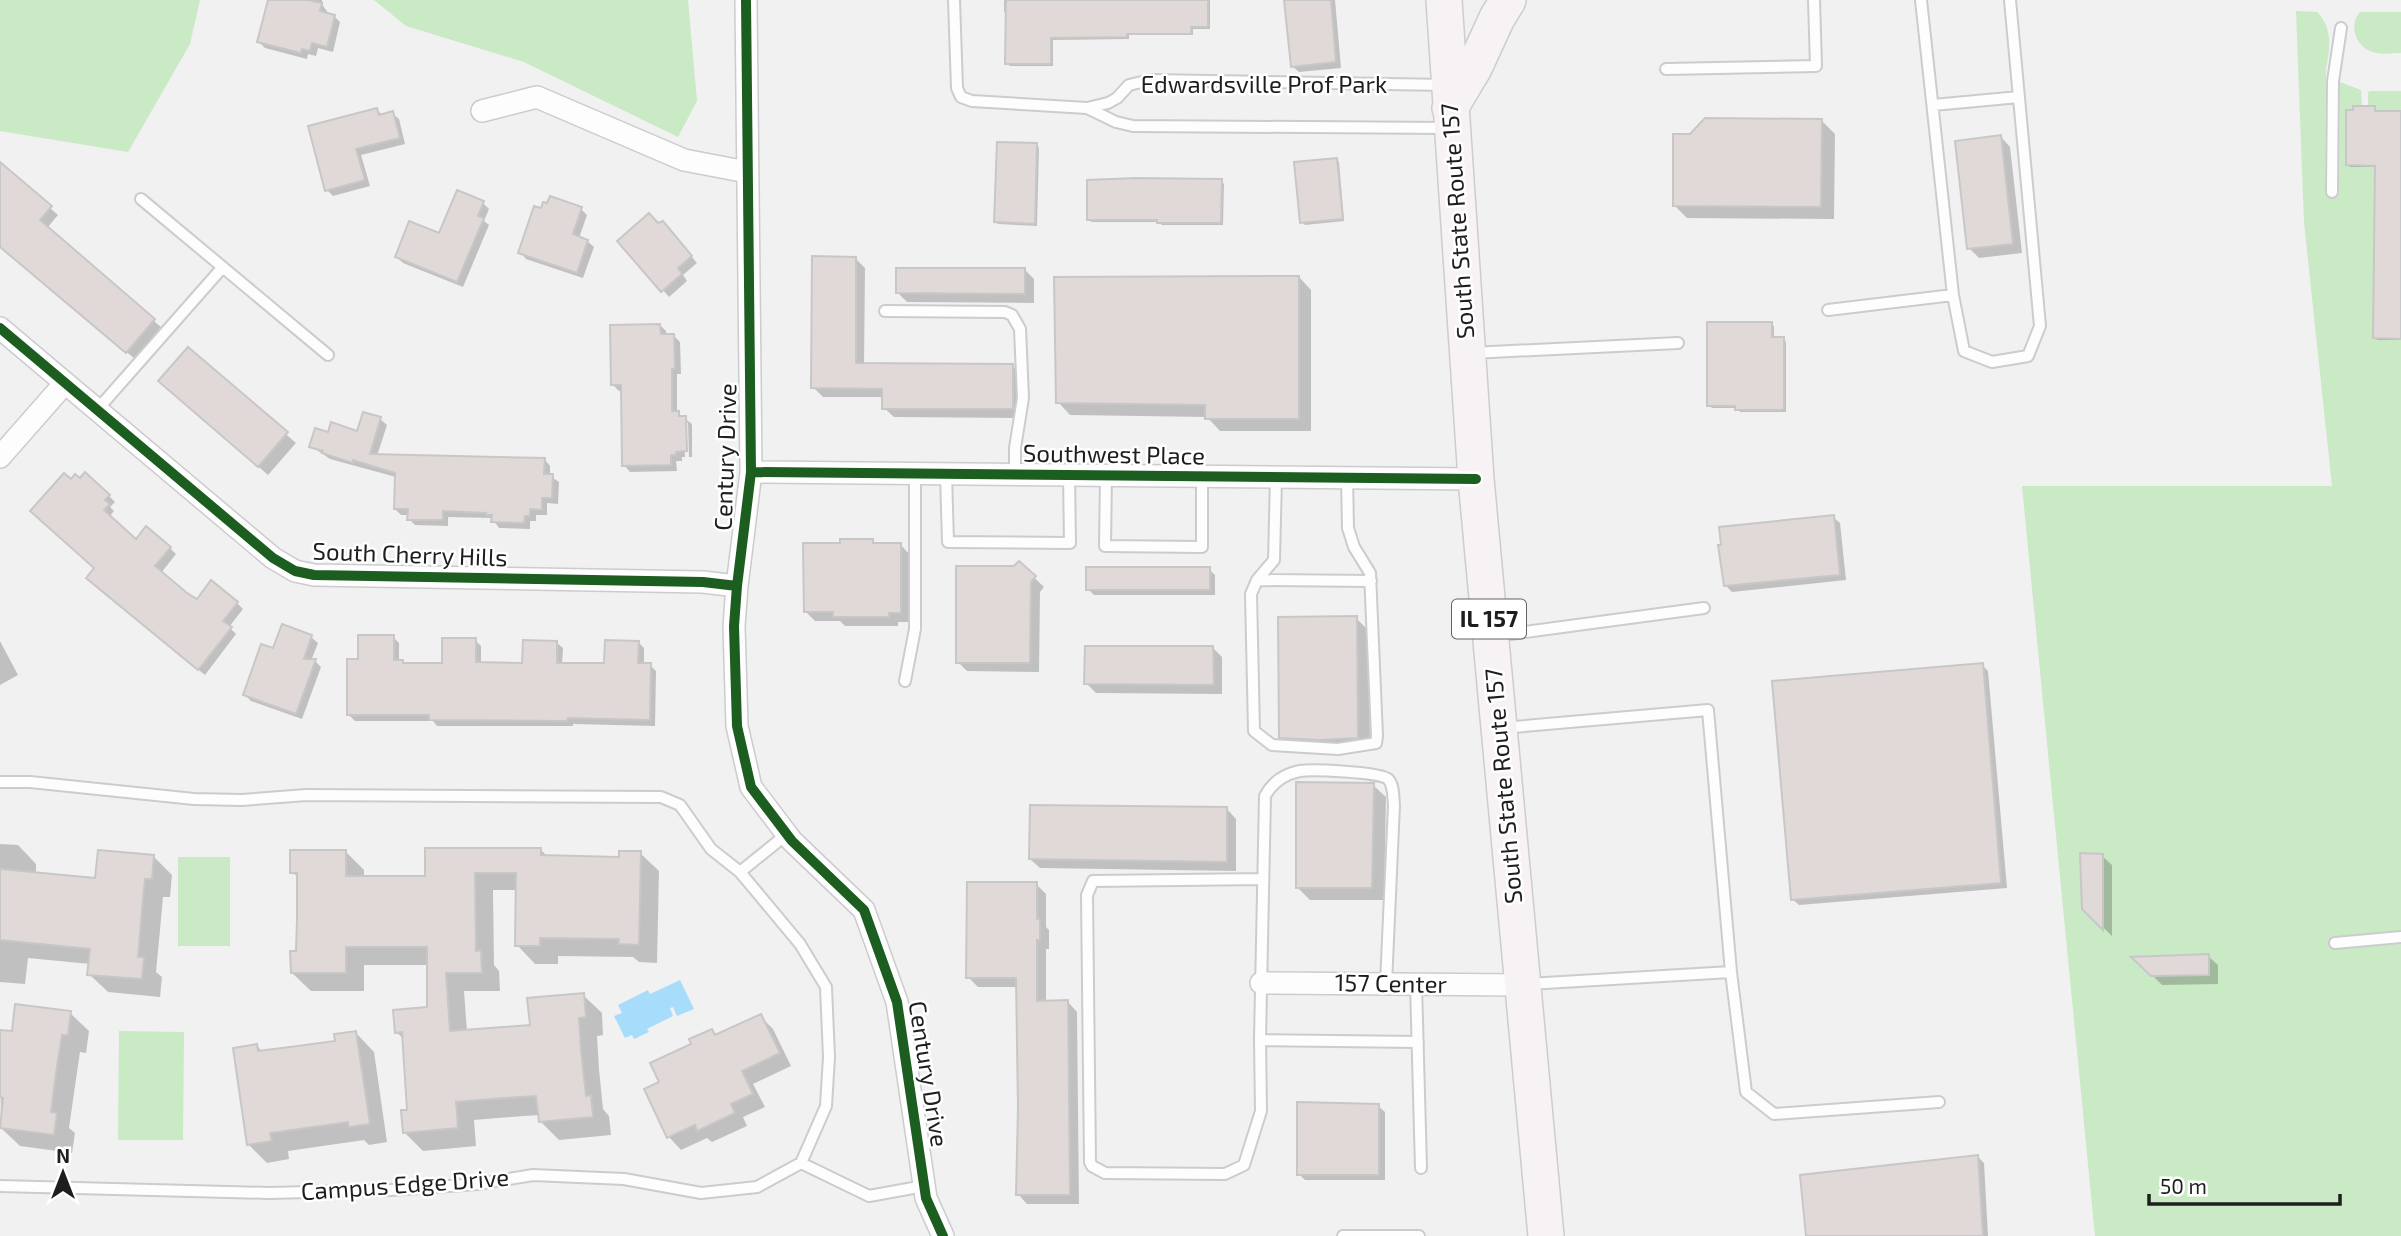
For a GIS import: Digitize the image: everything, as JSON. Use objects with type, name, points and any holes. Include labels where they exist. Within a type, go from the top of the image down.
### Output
[{"type":"main road","name":"South State Route 157","points":[[1444,0],[1476,479],[1546,1236]]},
{"type":"main road","points":[[1450,107],[1474,68],[1508,0]]},
{"type":"street","name":"Century Drive","points":[[746,0],[751,472],[734,626],[737,726],[751,787],[787,834],[864,910],[897,1002],[926,1198],[943,1236]]},
{"type":"street","points":[[482,111],[537,97],[684,160],[747,172]]},
{"type":"street","name":"South Cherry Hills","points":[[0,328],[273,558],[295,571],[314,575],[703,582],[737,586]]},
{"type":"street","points":[[0,457],[65,383]]},
{"type":"street","name":"Southwest Place","points":[[751,472],[1476,479]]},
{"type":"street","name":"157 Center","points":[[1261,983],[1522,985]]},
{"type":"lane","name":"Edwardsville Prof Park","points":[[954,0],[957,88],[961,97],[972,101],[1087,108],[1108,103],[1129,85],[1150,80],[1450,107]]},
{"type":"lane","points":[[1666,69],[1816,66],[1814,0]]},
{"type":"lane","points":[[1921,0],[1953,295],[1964,351],[1992,362],[2028,356],[2040,326],[2010,0]]},
{"type":"lane","points":[[2332,192],[2333,81],[2341,28]]},
{"type":"lane","points":[[1933,105],[2019,97]]},
{"type":"lane","name":"Edwardsville Prof Park","points":[[1087,108],[1116,122],[1133,126],[1450,107]]},
{"type":"lane","points":[[141,199],[328,355]]},
{"type":"lane","points":[[97,410],[222,268]]},
{"type":"lane","points":[[1828,310],[1953,295]]},
{"type":"lane","points":[[885,311],[1006,312],[1012,315],[1020,329],[1023,398],[1015,448],[1015,475]]},
{"type":"lane","points":[[1466,354],[1678,343]]},
{"type":"lane","points":[[905,681],[915,629],[915,474]]},
{"type":"lane","points":[[946,474],[948,542],[1070,543],[1069,475]]},
{"type":"lane","points":[[1105,475],[1105,546],[1202,547],[1202,476]]},
{"type":"lane","points":[[1276,477],[1275,560],[1257,580],[1251,594],[1254,731],[1272,745],[1338,749],[1376,743],[1377,736],[1371,581],[1370,573],[1354,547],[1348,528],[1347,478]]},
{"type":"lane","points":[[1257,580],[1371,581]]},
{"type":"lane","points":[[1490,636],[1703,608]]},
{"type":"lane","points":[[1499,728],[1708,710],[1731,972],[1746,1092],[1774,1114],[1939,1102]]},
{"type":"lane","points":[[1263,879],[1093,881],[1087,895],[1092,1166],[1105,1173],[1225,1174],[1244,1166],[1261,1111],[1265,796],[1280,778],[1301,771],[1377,773],[1388,779],[1393,789],[1394,805],[1387,984]]},
{"type":"lane","points":[[0,782],[30,782],[194,799],[243,800],[306,795],[661,797],[680,805],[711,849],[740,872],[800,944],[826,987],[829,1057],[826,1106],[801,1163],[869,1196],[924,1186]]},
{"type":"lane","points":[[740,872],[787,834]]},
{"type":"lane","points":[[2335,943],[2401,937]]},
{"type":"lane","points":[[1522,985],[1731,972]]},
{"type":"lane","points":[[1416,984],[1421,1168]]},
{"type":"lane","points":[[1260,1040],[1418,1042]]},
{"type":"lane","name":"Campus Edge Drive","points":[[0,1186],[269,1193],[441,1187],[533,1175],[624,1180],[701,1193],[757,1187],[801,1163]]},
{"type":"lane","points":[[1343,1236],[1419,1236]]},
{"type":"green space","points":[[0,0],[200,0],[190,44],[128,152],[0,131]]},
{"type":"green space","points":[[374,0],[688,0],[697,101],[678,137],[524,62],[406,26]]},
{"type":"green space","points":[[2296,11],[2317,12],[2328,31],[2325,194],[2339,194],[2340,82],[2361,90],[2362,106],[2353,106],[2353,110],[2346,111],[2346,165],[2375,166],[2373,338],[2401,339],[2401,1236],[2095,1236],[2022,486],[2332,486],[2304,222]]},
{"type":"green space","points":[[2360,12],[2401,12],[2401,53],[2376,53],[2362,46],[2354,29],[2356,17]]},
{"type":"green space","points":[[2370,91],[2401,91],[2401,111],[2375,111],[2375,106],[2368,106]]},
{"type":"green space","points":[[178,857],[230,857],[230,946],[178,946]]},
{"type":"green space","points":[[119,1031],[184,1032],[183,1140],[118,1140]]},
{"type":"water","points":[[680,980],[694,1009],[677,1016],[673,1007],[670,1008],[673,1016],[647,1029],[649,1032],[634,1039],[632,1035],[625,1038],[614,1016],[622,1013],[618,1005],[648,990],[650,994]]},
{"type":"building","points":[[268,0],[308,0],[322,3],[320,11],[335,15],[327,47],[312,43],[310,51],[302,49],[301,53],[257,42]]},
{"type":"building","points":[[1006,0],[1208,0],[1208,27],[1191,27],[1191,34],[1051,38],[1051,64],[1005,64]]},
{"type":"building","points":[[1284,0],[1331,0],[1336,62],[1291,67]]},
{"type":"building","points":[[2353,106],[2375,106],[2375,111],[2401,111],[2401,339],[2373,338],[2375,166],[2346,165],[2346,110],[2353,110]]},
{"type":"building","points":[[377,108],[379,115],[393,111],[400,138],[356,149],[365,180],[325,191],[308,126]]},
{"type":"building","points":[[1705,118],[1822,119],[1821,207],[1673,206],[1673,134],[1690,134]]},
{"type":"building","points":[[2001,135],[2013,244],[1967,249],[1955,141]]},
{"type":"building","points":[[997,142],[1037,143],[1035,224],[994,222]]},
{"type":"building","points":[[1337,158],[1343,219],[1300,223],[1294,162]]},
{"type":"building","points":[[0,162],[52,206],[40,220],[155,319],[126,353],[0,247]]},
{"type":"building","points":[[1222,179],[1221,223],[1087,220],[1087,180]]},
{"type":"building","points":[[457,190],[484,201],[478,216],[484,218],[457,282],[395,257],[409,221],[439,233]]},
{"type":"building","points":[[550,196],[582,207],[573,234],[588,240],[577,273],[518,253],[534,206],[541,208]]},
{"type":"building","points":[[649,213],[658,223],[663,221],[692,256],[678,268],[682,274],[661,292],[617,241]]},
{"type":"building","points":[[812,256],[856,257],[856,363],[1013,364],[1013,409],[882,409],[882,389],[811,388]]},
{"type":"building","points":[[896,268],[1025,268],[1025,294],[896,293]]},
{"type":"building","points":[[1299,276],[1299,419],[1205,419],[1205,405],[1056,403],[1054,277]]},
{"type":"building","points":[[1707,322],[1772,322],[1772,337],[1784,337],[1784,410],[1735,410],[1735,406],[1707,406]]},
{"type":"building","points":[[660,324],[661,334],[674,334],[672,411],[679,411],[679,416],[686,416],[687,451],[671,455],[671,465],[622,466],[621,385],[611,385],[610,325]]},
{"type":"building","points":[[188,347],[288,432],[258,467],[158,381]]},
{"type":"building","points":[[363,412],[381,417],[370,454],[545,458],[544,474],[553,474],[552,498],[542,498],[542,510],[530,509],[530,516],[525,516],[524,523],[491,522],[492,515],[486,513],[443,511],[443,520],[407,520],[408,509],[394,509],[395,473],[353,460],[353,463],[309,447],[315,428],[328,432],[331,422],[357,431]]},
{"type":"building","points":[[85,472],[110,495],[105,500],[110,504],[104,510],[136,539],[146,526],[171,547],[155,566],[197,599],[211,580],[238,602],[223,621],[232,627],[198,670],[86,578],[94,568],[30,511],[64,473],[71,479],[75,474],[80,478]]},
{"type":"building","points":[[1834,515],[1840,575],[1724,586],[1718,545],[1721,545],[1719,527]]},
{"type":"building","points":[[840,539],[873,539],[873,543],[901,543],[901,613],[889,613],[889,617],[833,617],[833,612],[804,612],[803,543],[840,543]]},
{"type":"building","points":[[1019,561],[1036,576],[1031,582],[1030,663],[956,663],[956,566],[1014,566]]},
{"type":"building","points":[[1086,567],[1210,567],[1210,590],[1086,590]]},
{"type":"building","points":[[1357,616],[1358,738],[1279,738],[1278,617]]},
{"type":"building","points":[[282,624],[312,635],[304,659],[316,659],[296,714],[243,695],[261,644],[273,648]]},
{"type":"building","points":[[358,635],[394,635],[394,660],[403,660],[403,663],[442,663],[442,638],[476,638],[476,662],[522,663],[523,640],[557,641],[557,663],[604,663],[605,640],[639,641],[638,663],[651,663],[650,720],[429,720],[429,715],[347,715],[347,659],[358,659]]},
{"type":"building","points":[[1085,646],[1213,646],[1214,685],[1084,684]]},
{"type":"building","points":[[1983,663],[2001,883],[1791,900],[1772,681]]},
{"type":"building","points":[[1296,782],[1374,783],[1372,888],[1296,888]]},
{"type":"building","points":[[1030,805],[1227,807],[1227,862],[1029,859]]},
{"type":"building","points":[[425,848],[541,848],[541,855],[619,857],[619,851],[641,851],[639,945],[618,944],[619,939],[540,938],[540,946],[515,946],[516,873],[475,873],[476,951],[481,950],[482,973],[446,973],[450,1031],[530,1025],[527,998],[584,993],[586,1017],[579,1018],[581,1050],[586,1096],[591,1095],[593,1117],[539,1122],[536,1096],[456,1102],[458,1128],[403,1133],[401,1110],[407,1110],[402,1032],[395,1033],[393,1010],[427,1007],[427,947],[346,947],[346,973],[291,973],[290,951],[296,951],[297,873],[290,873],[290,850],[346,850],[346,876],[425,876]]},
{"type":"building","points":[[98,850],[154,855],[152,879],[145,879],[138,957],[144,957],[142,979],[87,975],[90,949],[0,940],[0,869],[95,878]]},
{"type":"building","points":[[2080,853],[2103,854],[2103,930],[2082,909]]},
{"type":"building","points":[[967,882],[1037,882],[1040,940],[1037,940],[1037,1001],[1068,1000],[1070,1195],[1016,1195],[1016,978],[966,978]]},
{"type":"building","points":[[2209,954],[2209,975],[2151,976],[2131,957]]},
{"type":"building","points":[[15,1004],[71,1011],[68,1035],[62,1035],[57,1066],[51,1112],[57,1113],[54,1135],[0,1128],[3,1098],[0,1097],[0,1030],[12,1031]]},
{"type":"building","points":[[761,1014],[780,1053],[742,1071],[753,1094],[731,1104],[735,1113],[697,1131],[695,1125],[667,1138],[644,1089],[659,1082],[650,1063],[691,1044],[689,1039],[712,1029],[715,1035]]},
{"type":"building","points":[[356,1031],[370,1124],[349,1127],[348,1122],[270,1133],[272,1141],[247,1145],[233,1048],[257,1044],[258,1051],[335,1041],[334,1034]]},
{"type":"building","points":[[1297,1102],[1379,1104],[1379,1175],[1297,1175]]},
{"type":"building","points":[[1978,1155],[1983,1236],[1806,1236],[1800,1175]]},
{"type":"cycle path","points":[[746,0],[751,472],[734,626],[737,726],[751,787],[792,841],[864,910],[897,1002],[926,1198],[943,1236]]},
{"type":"cycle path","points":[[0,328],[273,558],[295,571],[314,575],[703,582],[737,586]]},
{"type":"cycle path","points":[[751,472],[1476,479]]}]
